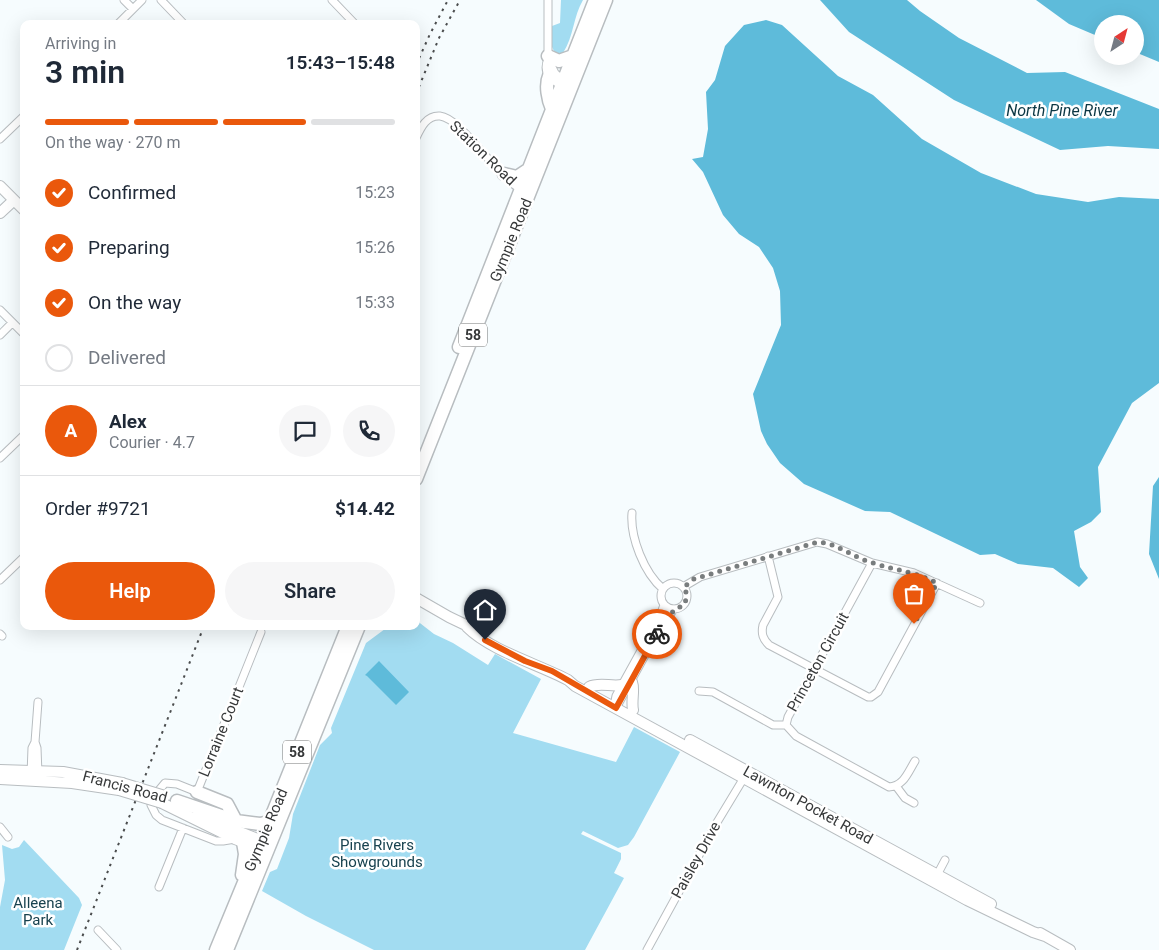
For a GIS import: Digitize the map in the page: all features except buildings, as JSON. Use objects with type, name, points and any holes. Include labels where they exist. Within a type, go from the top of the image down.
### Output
[{"type":"highway","name":"Gympie Road","points":[[420,445],[526,190],[529,168],[552,109],[566,85],[573,56],[595,0]]},
{"type":"highway","name":"Gympie Road","points":[[420,468],[566,85],[606,0]]},
{"type":"highway","points":[[548,57],[559,61],[573,56]]},
{"type":"highway","points":[[548,76],[548,102],[552,109]]},
{"type":"highway","points":[[504,174],[517,177],[529,168]]},
{"type":"highway","name":"Gympie Road","points":[[216,950],[240,891],[265,846],[269,822],[346,630]]},
{"type":"highway","name":"Gympie Road","points":[[227,950],[265,846],[357,630]]},
{"type":"highway","points":[[197,792],[227,804],[236,822]]},
{"type":"highway","points":[[168,800],[236,822],[260,824],[269,822]]},
{"type":"highway","points":[[239,840],[244,862],[244,871],[238,885],[240,891]]},
{"type":"main road","points":[[0,186],[20,206]]},
{"type":"main road","points":[[0,213],[14,200]]},
{"type":"main road","name":"Lawnton Pocket Road","points":[[420,600],[503,650],[552,671],[576,686],[634,710],[746,775]]},
{"type":"main road","name":"Lawnton Pocket Road","points":[[568,680],[589,687],[616,704],[935,878],[986,910],[1045,936],[1070,950]]},
{"type":"main road","points":[[589,687],[595,684],[627,684],[634,710]]},
{"type":"main road","name":"Francis Road","points":[[0,770],[82,784],[120,787],[168,800],[265,846]]},
{"type":"main road","name":"Francis Road","points":[[0,779],[34,776]]},
{"type":"main road","name":"Francis Road","points":[[168,800],[239,840],[265,846]]},
{"type":"street","points":[[124,0],[133,9]]},
{"type":"street","points":[[122,20],[142,0]]},
{"type":"street","points":[[161,0],[180,20]]},
{"type":"street","points":[[332,0],[351,20]]},
{"type":"street","points":[[548,0],[548,57],[546,64],[548,76],[566,85]]},
{"type":"street","points":[[548,57],[555,73],[566,85]]},
{"type":"street","name":"Station Road","points":[[420,130],[428,119],[435,116],[444,117],[458,127],[504,174],[526,190]]},
{"type":"street","points":[[0,139],[20,120]]},
{"type":"street","points":[[0,310],[20,330]]},
{"type":"street","points":[[0,335],[12,323]]},
{"type":"street","points":[[0,458],[20,439]]},
{"type":"street","points":[[632,513],[632,531],[646,569],[663,589]]},
{"type":"street","points":[[684,587],[700,577],[812,543],[822,542],[872,563],[914,573],[980,603]]},
{"type":"street","points":[[768,556],[778,597],[763,625],[764,639],[769,644],[863,696],[874,696],[937,583]]},
{"type":"street","points":[[0,580],[20,561]]},
{"type":"street","name":"Princeton Circuit","points":[[872,563],[815,670],[788,716],[786,725],[796,736],[852,768],[885,786],[896,786]]},
{"type":"street","points":[[616,704],[660,628],[674,610],[685,603],[687,595],[684,587],[674,583],[663,589],[661,596],[664,605],[627,684]]},
{"type":"street","points":[[664,605],[674,610]]},
{"type":"street","name":"Lorraine Court","points":[[239,840],[216,840],[158,818],[153,812],[151,804],[155,795],[165,783],[177,784],[197,792],[261,632]]},
{"type":"street","points":[[699,691],[713,692],[773,725],[786,725]]},
{"type":"street","points":[[34,776],[32,748],[35,742],[38,702]]},
{"type":"street","points":[[914,803],[905,798],[896,786],[903,781],[915,760]]},
{"type":"street","name":"Paisley Drive","points":[[647,950],[716,824],[746,775]]},
{"type":"street","points":[[0,826],[8,837]]},
{"type":"street","points":[[159,887],[183,828]]},
{"type":"street","points":[[935,878],[945,860]]},
{"type":"street","points":[[98,930],[117,950]]},
{"type":"green space","points":[[561,0],[583,0],[567,47],[563,53],[555,53],[552,47],[552,26],[560,23]]},
{"type":"green space","name":"Pine Rivers Showgrounds","points":[[420,623],[434,634],[453,643],[488,665],[495,654],[541,679],[513,733],[616,762],[634,727],[680,752],[628,845],[618,848],[583,831],[581,834],[621,853],[621,859],[614,873],[624,878],[585,950],[374,950],[306,916],[262,891],[270,872],[277,869],[289,838],[293,814],[320,745],[332,733],[331,728],[366,643],[384,630],[420,630]]},
{"type":"green space","name":"Alleena Park","points":[[24,840],[79,898],[82,905],[64,950],[0,950],[0,907],[5,880],[2,845],[12,849],[19,847]]},
{"type":"water","name":"North Pine River","points":[[820,0],[907,0],[959,38],[1027,73],[1065,72],[1159,109],[1159,149],[1108,146],[1060,150],[954,100],[849,32]]},
{"type":"water","points":[[1036,0],[1159,0],[1159,62],[1144,56],[1144,15],[1094,15],[1094,35],[1069,24]]},
{"type":"water","points":[[766,20],[782,25],[838,76],[873,95],[922,139],[981,173],[1036,194],[1088,202],[1119,197],[1159,199],[1159,383],[1132,403],[1098,467],[1101,512],[1091,522],[1074,531],[1080,567],[1088,578],[1079,587],[1053,568],[1018,564],[995,554],[980,555],[890,512],[865,511],[804,484],[780,463],[767,444],[761,431],[753,394],[781,325],[780,291],[773,268],[759,247],[739,234],[723,215],[703,172],[692,159],[703,157],[708,129],[706,92],[715,80],[725,46],[744,25]]},
{"type":"water","points":[[1159,477],[1159,579],[1149,554],[1153,486]]},
{"type":"water","points":[[379,661],[409,692],[396,705],[365,675]]},
{"type":"railway","points":[[420,56],[448,0]]},
{"type":"railway","points":[[420,84],[439,38],[460,0]]},
{"type":"railway","points":[[77,950],[202,630]]},
{"type":"way so far","points":[[657,634],[674,610],[685,603],[687,595],[684,587],[694,579],[818,542],[872,563],[914,573],[937,583],[914,624]]},
{"type":"route","points":[[485,640],[525,661],[552,671],[616,708],[657,634]]}]
